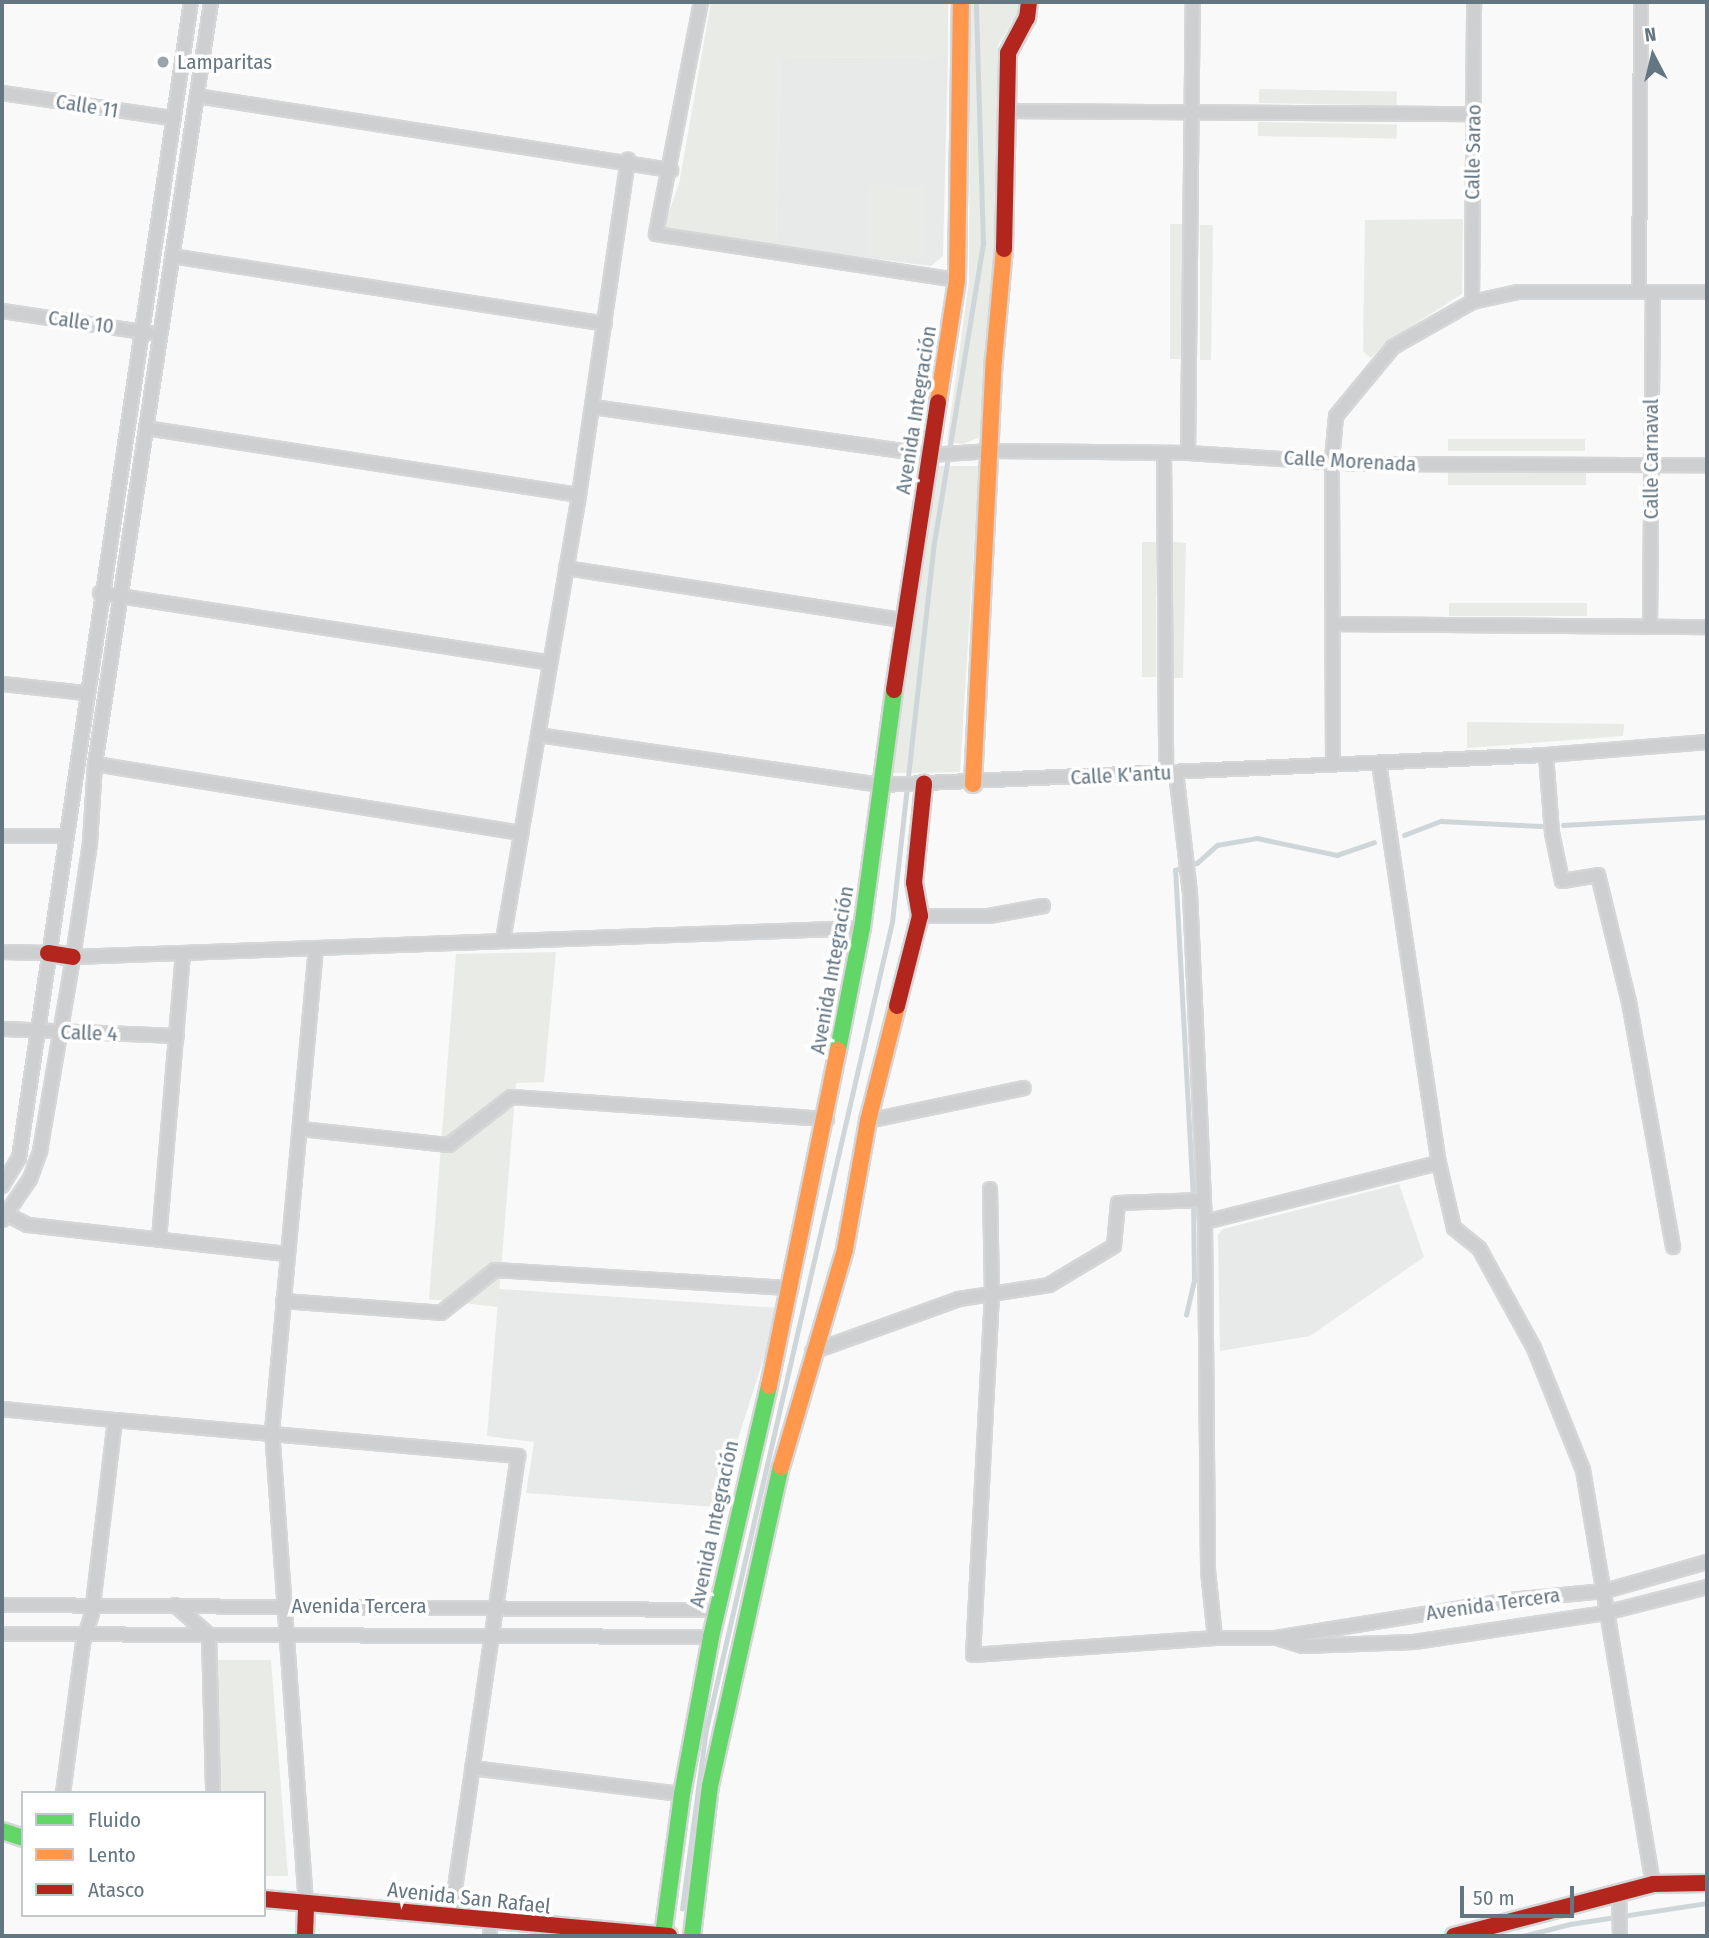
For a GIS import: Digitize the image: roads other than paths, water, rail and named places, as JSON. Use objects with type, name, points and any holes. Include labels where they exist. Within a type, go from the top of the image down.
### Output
[{"type":"street","points":[[2,1186],[19,1158],[85,693],[191,2]]},
{"type":"street","points":[[211,2],[119,596],[95,764],[90,843],[40,1152],[30,1179],[3,1216],[28,1226],[287,1254]]},
{"type":"street","points":[[701,2],[671,170],[656,234],[957,280]]},
{"type":"street","name":"Avenida Integración","points":[[657,1936],[711,1637],[827,1119],[862,928],[903,620],[957,280],[961,2]]},
{"type":"street","points":[[974,784],[1009,53],[1027,18],[1029,2]]},
{"type":"street","points":[[1188,453],[1193,2]]},
{"type":"street","name":"Calle Sarao","points":[[1472,302],[1474,2]]},
{"type":"street","name":"Calle Carnaval","points":[[1641,2],[1651,464],[1650,626]]},
{"type":"street","name":"Calle 11","points":[[2,93],[172,118]]},
{"type":"street","points":[[197,96],[628,160],[671,170]]},
{"type":"street","points":[[1007,111],[1473,114]]},
{"type":"street","points":[[503,940],[579,495],[628,160]]},
{"type":"street","points":[[172,256],[606,324]]},
{"type":"street","points":[[1334,764],[1332,460],[1336,416],[1394,347],[1472,302],[1518,292],[1707,292]]},
{"type":"street","name":"Calle 10","points":[[2,311],[160,334]]},
{"type":"street","name":"Calle Morenada","points":[[593,407],[929,455],[992,451],[1188,453],[1332,460],[1358,464],[1707,465]]},
{"type":"street","points":[[146,428],[579,495]]},
{"type":"street","points":[[1164,453],[1171,772],[1191,893],[1205,1222],[1208,1571],[1215,1638]]},
{"type":"street","points":[[566,568],[903,620]]},
{"type":"street","points":[[100,593],[550,663]]},
{"type":"street","points":[[1333,624],[1707,627]]},
{"type":"street","points":[[2,684],[85,693]]},
{"type":"street","name":"Calle K'antu","points":[[538,735],[882,785],[974,784],[1546,755],[1707,742]]},
{"type":"street","points":[[1546,755],[1552,833],[1562,881],[1598,875],[1629,1002],[1674,1247]]},
{"type":"street","points":[[1379,763],[1439,1163],[1454,1228],[1479,1248],[1534,1348],[1583,1470],[1605,1591],[1605,1613],[1653,1884]]},
{"type":"street","points":[[95,764],[521,833]]},
{"type":"street","points":[[692,1936],[713,1772],[762,1540],[812,1352],[845,1249],[868,1121],[920,916],[914,883],[913,784]]},
{"type":"street","points":[[2,836],[64,836]]},
{"type":"street","points":[[920,916],[989,916],[1043,906]]},
{"type":"street","points":[[2,952],[48,953],[73,957],[183,956],[503,940],[862,928]]},
{"type":"street","points":[[305,1936],[306,1904],[272,1431],[316,951]]},
{"type":"street","points":[[159,1239],[183,956]]},
{"type":"street","name":"Calle 4","points":[[2,1029],[177,1036]]},
{"type":"street","points":[[868,1121],[1024,1088]]},
{"type":"street","points":[[301,1129],[449,1145],[511,1097],[827,1119]]},
{"type":"street","points":[[1205,1222],[1439,1163]]},
{"type":"street","points":[[990,1189],[992,1294]]},
{"type":"street","points":[[812,1352],[959,1299],[1049,1285],[1114,1246],[1118,1203],[1203,1200]]},
{"type":"street","points":[[283,1301],[441,1313],[495,1269],[791,1288]]},
{"type":"street","name":"Avenida Tercera","points":[[992,1294],[973,1655],[1215,1638],[1276,1638],[1510,1600],[1605,1591],[1707,1562]]},
{"type":"street","points":[[2,1409],[272,1431],[518,1457],[451,1916]]},
{"type":"street","points":[[63,1791],[85,1634],[93,1605],[115,1420]]},
{"type":"street","name":"Avenida Tercera","points":[[1276,1638],[1303,1646],[1414,1642],[1605,1613],[1707,1587]]},
{"type":"street","name":"Avenida Tercera","points":[[2,1605],[717,1610]]},
{"type":"street","points":[[175,1605],[209,1635],[214,1791]]},
{"type":"street","name":"Avenida Tercera","points":[[2,1634],[711,1637]]},
{"type":"street","points":[[472,1768],[681,1794]]},
{"type":"street","points":[[2,1831],[21,1837]]},
{"type":"street","points":[[1454,1936],[1653,1884],[1707,1883]]},
{"type":"street","points":[[1619,1892],[1620,1936]]},
{"type":"street","name":"Avenida San Rafael","points":[[266,1899],[451,1916],[490,1929],[657,1936]]},
{"type":"waterway","points":[[682,1909],[706,1730],[892,922],[933,549],[983,244],[976,2]]},
{"type":"waterway","points":[[1563,825],[1707,817]]},
{"type":"waterway","points":[[1404,835],[1441,821],[1541,826]]},
{"type":"waterway","points":[[1186,1315],[1194,1281],[1193,1200],[1175,870],[1197,863],[1217,845],[1257,838],[1337,855],[1374,842]]},
{"type":"waterway","points":[[1523,1936],[1570,1924],[1707,1903]]},
{"type":"place","name":"Lamparitas","points":[[163,62]]}]
